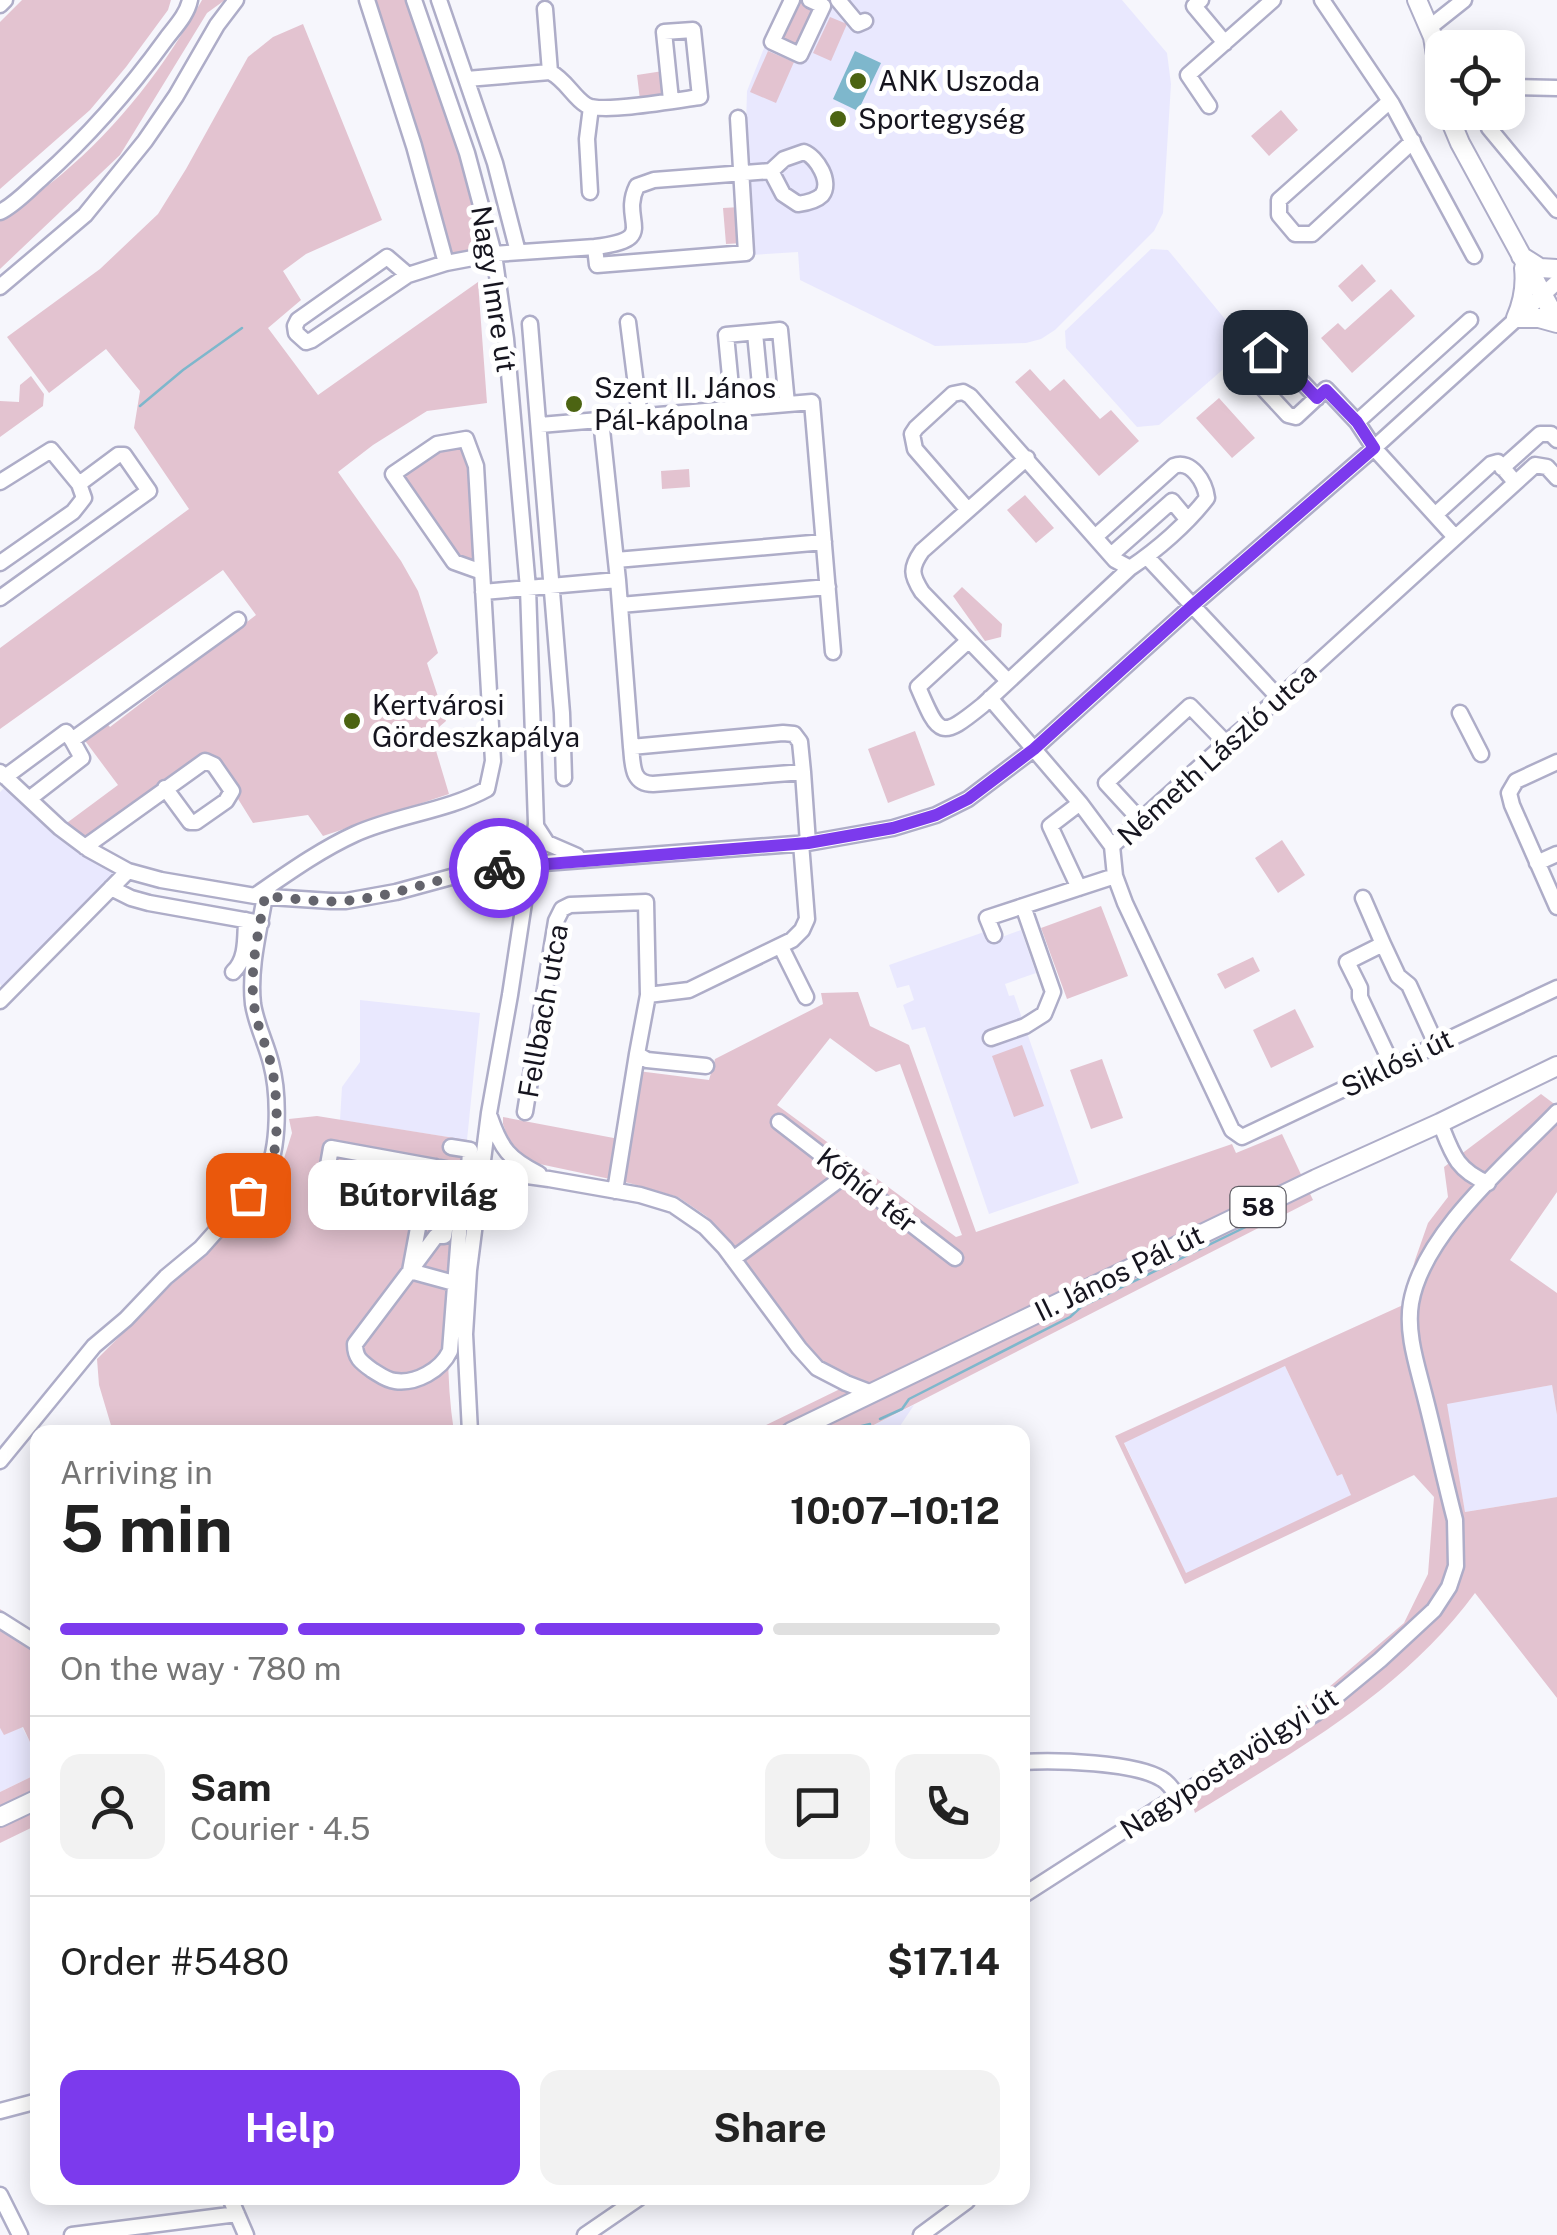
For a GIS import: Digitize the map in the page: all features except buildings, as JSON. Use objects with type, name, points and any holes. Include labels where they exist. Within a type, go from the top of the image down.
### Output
[{"type":"main road","points":[[1417,0],[1431,30]]},
{"type":"main road","points":[[1455,130],[1520,255],[1525,288],[1516,318],[1557,322],[1550,288],[1520,255]]},
{"type":"main road","points":[[1520,255],[1540,268],[1557,270]]},
{"type":"main road","name":"II. János Pál út","points":[[806,1425],[1557,1066]]},
{"type":"main road","points":[[0,1817],[30,1803]]},
{"type":"street","points":[[0,212],[103,119],[181,20],[190,0]]},
{"type":"street","points":[[0,287],[84,215],[104,192],[176,96],[236,0]]},
{"type":"street","name":"Nagy Imre út","points":[[367,0],[414,146],[446,264]]},
{"type":"street","name":"Nagy Imre út","points":[[414,0],[467,153],[494,254],[506,339],[528,588],[536,824],[510,996],[475,1172]]},
{"type":"street","name":"Nagy Imre út","points":[[439,0],[495,164],[518,252]]},
{"type":"street","points":[[792,0],[772,42],[800,55],[823,6],[810,0]]},
{"type":"street","points":[[838,0],[858,24],[865,21]]},
{"type":"street","points":[[1201,0],[1194,6],[1225,42]]},
{"type":"street","points":[[1209,106],[1188,74],[1273,0]]},
{"type":"street","points":[[1322,0],[1413,140],[1474,256]]},
{"type":"street","points":[[1430,26],[1464,0]]},
{"type":"street","points":[[545,9],[550,72]]},
{"type":"street","points":[[467,79],[550,72],[591,107],[604,108],[700,97],[693,30],[664,32],[672,100]]},
{"type":"street","points":[[1525,87],[1557,88]]},
{"type":"street","points":[[1390,102],[1279,200],[1279,215],[1295,234],[1312,234],[1413,140]]},
{"type":"street","points":[[590,192],[591,107]]},
{"type":"street","points":[[595,247],[597,264],[746,253],[738,118]]},
{"type":"street","points":[[1491,130],[1557,210]]},
{"type":"street","points":[[408,276],[387,257],[298,320],[296,334],[306,342],[312,340],[408,276],[446,264],[494,254],[595,247],[628,240],[634,232],[633,196],[637,186],[654,180],[770,171]]},
{"type":"street","points":[[28,798],[82,758],[66,732],[2,774],[28,798],[85,848],[128,871],[161,880],[260,896],[346,901],[477,870],[805,843],[893,828],[936,815],[968,799],[1034,749],[1550,288]]},
{"type":"street","points":[[1357,422],[1470,320]]},
{"type":"street","points":[[628,322],[640,417]]},
{"type":"street","name":"Nagy Imre út","points":[[530,324],[564,778]]},
{"type":"street","points":[[733,408],[726,335],[780,330],[786,404]]},
{"type":"street","points":[[754,332],[762,406]]},
{"type":"street","points":[[1317,398],[1272,352],[1265,352],[1248,368],[1288,415],[1296,418],[1326,390],[1455,538]]},
{"type":"street","points":[[968,510],[915,449],[912,440],[916,428],[953,394],[963,392],[1027,458],[1110,555],[1130,568]]},
{"type":"street","points":[[540,424],[812,402],[833,652]]},
{"type":"street","points":[[602,420],[637,780],[644,784],[803,772]]},
{"type":"street","points":[[1502,468],[1540,434],[1551,434],[1557,440]]},
{"type":"street","points":[[232,972],[239,967],[260,896],[292,870],[357,833],[468,798],[485,791],[488,785],[492,761],[484,592],[476,466],[466,440],[437,444],[394,474],[454,562],[482,572]]},
{"type":"street","points":[[0,482],[51,450],[79,484],[84,498],[73,512],[0,562]]},
{"type":"street","points":[[0,598],[149,491],[124,455],[118,455],[79,484]]},
{"type":"street","points":[[1008,681],[922,592],[913,572],[922,551],[1027,458]]},
{"type":"street","points":[[1435,516],[1491,464],[1498,462],[1516,482]]},
{"type":"street","points":[[968,640],[918,687],[938,728],[946,730],[958,725],[1187,519],[1206,498],[1202,482],[1187,465],[1174,466],[1095,537]]},
{"type":"street","name":"Németh László utca","points":[[1237,1135],[1125,903],[1115,876],[1112,846],[1226,743],[1442,560],[1455,538],[1516,482],[1535,466],[1554,467]]},
{"type":"street","points":[[1110,555],[1172,502],[1187,519]]},
{"type":"street","points":[[616,560],[824,542]]},
{"type":"street","points":[[1146,557],[1280,698]]},
{"type":"street","points":[[484,592],[618,580]]},
{"type":"street","points":[[620,605],[828,588]]},
{"type":"street","points":[[72,740],[238,620]]},
{"type":"street","points":[[990,698],[1112,846]]},
{"type":"street","points":[[1140,822],[1106,784],[1190,706],[1226,743]]},
{"type":"street","points":[[1460,712],[1480,754]]},
{"type":"street","points":[[631,747],[794,734],[800,742],[803,772],[807,918],[802,930],[781,946],[689,990],[648,995]]},
{"type":"street","points":[[85,848],[166,788],[205,761],[210,762],[232,791],[224,802],[196,822],[190,822],[166,788]]},
{"type":"street","points":[[1557,762],[1516,781],[1509,793],[1557,908]]},
{"type":"street","points":[[1079,888],[1050,826],[1080,803]]},
{"type":"street","points":[[536,824],[546,843],[587,860]]},
{"type":"street","points":[[1538,863],[1557,854]]},
{"type":"street","points":[[0,1001],[128,871]]},
{"type":"street","points":[[994,935],[987,918],[1115,876]]},
{"type":"street","points":[[112,888],[149,903],[253,921]]},
{"type":"street","points":[[1363,898],[1398,976],[1408,985],[1436,1044]]},
{"type":"street","name":"Fellbach utca","points":[[525,1112],[556,921],[562,909],[570,904],[646,902],[654,923],[654,965],[615,1191]]},
{"type":"street","points":[[991,1038],[1025,1026],[1044,1014],[1053,992],[1023,906]]},
{"type":"street","points":[[0,1461],[94,1346],[201,1248],[271,1166],[276,1136],[275,1087],[252,992],[253,921]]},
{"type":"street","points":[[1384,944],[1347,962],[1392,1066]]},
{"type":"street","points":[[781,946],[806,997]]},
{"type":"street","name":"Siklósi út","points":[[1237,1135],[1248,1136],[1557,988]]},
{"type":"street","points":[[637,1054],[647,1060],[706,1066]]},
{"type":"street","points":[[1440,1123],[1456,1161],[1470,1176],[1488,1183],[1557,1112]]},
{"type":"street","points":[[489,1113],[497,1138],[509,1155],[549,1179]]},
{"type":"street","name":"Kőhíd tér","points":[[779,1122],[955,1258]]},
{"type":"street","points":[[451,1147],[470,1150],[475,1172],[465,1334],[472,1425]]},
{"type":"street","points":[[461,1197],[413,1202],[396,1194],[325,1182],[331,1148],[475,1172],[549,1179],[640,1195],[673,1205],[705,1227],[817,1368],[872,1393]]},
{"type":"street","points":[[361,1154],[396,1194]]},
{"type":"street","points":[[362,1189],[408,1162]]},
{"type":"street","points":[[435,1166],[451,1178],[461,1197]]},
{"type":"street","points":[[410,1271],[435,1166]]},
{"type":"street","points":[[426,1201],[443,1232],[456,1260],[451,1344],[448,1356],[429,1373],[391,1380],[362,1363],[354,1349],[356,1340],[443,1232],[475,1172]]},
{"type":"street","points":[[733,1259],[848,1174]]},
{"type":"street","name":"Nagypostavölgyi út","points":[[1030,1891],[1316,1713],[1434,1610],[1449,1587],[1456,1566],[1454,1520],[1416,1366],[1410,1306],[1425,1263],[1443,1232],[1488,1183]]},
{"type":"street","points":[[410,1271],[454,1283]]},
{"type":"street","points":[[0,1620],[30,1639]]},
{"type":"street","points":[[1030,1762],[1108,1765],[1143,1772],[1162,1778],[1178,1796]]},
{"type":"street","points":[[0,2111],[30,2103]]},
{"type":"street","points":[[0,2194],[20,2235]]},
{"type":"street","points":[[233,2205],[246,2235]]},
{"type":"street","points":[[585,2235],[629,2205]]},
{"type":"street","points":[[921,2235],[958,2205]]},
{"type":"street","points":[[72,2235],[237,2214]]},
{"type":"shaded area","points":[[22,0],[171,0],[168,10],[90,110],[0,189],[0,22]]},
{"type":"shaded area","points":[[202,0],[225,0],[207,13],[120,155],[0,269],[0,220],[55,180],[103,136],[157,71]]},
{"type":"shaded area","points":[[371,0],[406,0],[459,154],[486,249],[453,256]]},
{"type":"shaded area","points":[[794,0],[806,0],[820,7],[800,51],[775,40]]},
{"type":"shaded area","points":[[821,0],[1122,0],[1167,53],[1171,84],[1163,213],[1154,231],[1055,330],[1026,343],[935,346],[800,280],[798,252],[750,255],[745,159],[747,91],[768,38]]},
{"type":"shaded area","points":[[830,17],[847,24],[831,61],[813,53]]},
{"type":"shaded area","points":[[303,24],[382,220],[306,254],[283,271],[301,300],[268,328],[318,395],[478,282],[487,403],[427,411],[338,472],[418,591],[438,653],[427,663],[446,721],[431,734],[449,794],[323,836],[308,815],[253,823],[212,757],[85,847],[60,828],[118,785],[80,734],[102,718],[110,727],[256,615],[223,570],[0,729],[0,648],[189,509],[134,428],[140,391],[106,349],[49,393],[7,337],[100,269],[158,214],[248,57],[273,37]]},
{"type":"shaded area","points":[[768,51],[794,62],[776,103],[750,92]]},
{"type":"shaded area","points":[[663,71],[666,97],[640,100],[637,75]]},
{"type":"shaded area","points":[[1281,110],[1298,130],[1269,156],[1251,136]]},
{"type":"shaded area","points":[[740,207],[743,243],[726,244],[723,208]]},
{"type":"shaded area","points":[[1151,249],[1168,250],[1239,336],[1235,359],[1159,425],[1137,427],[1066,348],[1065,331]]},
{"type":"shaded area","points":[[1362,264],[1376,281],[1352,302],[1338,286]]},
{"type":"shaded area","points":[[1391,289],[1415,316],[1352,373],[1321,338],[1338,323],[1345,330]]},
{"type":"shaded area","points":[[1030,369],[1050,391],[1064,379],[1100,419],[1111,410],[1139,441],[1099,476],[1015,382]]},
{"type":"shaded area","points":[[31,376],[44,394],[43,406],[0,437],[0,401],[19,402],[20,385]]},
{"type":"shaded area","points":[[1219,398],[1255,438],[1232,458],[1196,418]]},
{"type":"shaded area","points":[[466,440],[471,449],[481,571],[455,561],[395,474],[438,445]]},
{"type":"shaded area","points":[[689,469],[690,487],[662,489],[661,471]]},
{"type":"shaded area","points":[[1025,495],[1054,528],[1036,543],[1007,510]]},
{"type":"shaded area","points":[[962,587],[1002,624],[1001,637],[985,641],[953,596]]},
{"type":"shaded area","points":[[915,731],[935,785],[888,803],[868,749]]},
{"type":"shaded area","points":[[10,782],[60,828],[128,871],[11,990],[2,988],[0,983],[0,792]]},
{"type":"shaded area","points":[[1282,840],[1305,875],[1278,893],[1255,858]]},
{"type":"shaded area","points":[[1101,906],[1128,976],[1067,999],[1041,928]]},
{"type":"shaded area","points":[[1021,930],[1036,973],[1005,984],[1009,996],[1014,995],[1079,1183],[989,1214],[925,1027],[912,1030],[903,1005],[914,1000],[909,985],[897,988],[889,965],[987,931],[991,941]]},
{"type":"shaded area","points":[[1253,957],[1260,971],[1225,989],[1217,974]]},
{"type":"shaded area","points":[[858,992],[870,1026],[909,1045],[976,1232],[1232,1144],[1236,1153],[1282,1134],[1313,1200],[874,1425],[766,1425],[840,1389],[726,1236],[678,1197],[530,1162],[512,1149],[503,1117],[619,1139],[630,1070],[709,1080],[715,1059],[823,1004],[821,993]],"holes":[[[830,1038],[876,1072],[900,1064],[962,1235],[956,1237],[777,1105]]]},
{"type":"shaded area","points":[[360,1000],[480,1013],[467,1140],[340,1120],[342,1087],[360,1062]]},
{"type":"shaded area","points":[[1295,1009],[1314,1047],[1271,1068],[1253,1030]]},
{"type":"shaded area","points":[[1022,1045],[1044,1106],[1014,1117],[992,1056]]},
{"type":"shaded area","points":[[1102,1059],[1123,1118],[1091,1129],[1070,1070]]},
{"type":"shaded area","points":[[1541,1094],[1557,1106],[1557,1192],[1510,1260],[1557,1293],[1557,1415],[1552,1385],[1447,1404],[1465,1512],[1557,1497],[1557,1698],[1475,1593],[1415,1660],[1381,1689],[1310,1741],[1195,1813],[1190,1797],[1267,1751],[1262,1733],[1314,1700],[1404,1623],[1428,1574],[1434,1497],[1414,1475],[1185,1584],[1115,1436],[1403,1305],[1428,1223],[1448,1197],[1444,1167]],"holes":[[[1285,1366],[1337,1476],[1342,1474],[1351,1495],[1186,1573],[1124,1443]]]},
{"type":"shaded area","points":[[317,1116],[467,1140],[449,1323],[453,1425],[111,1425],[99,1385],[97,1359],[280,1171],[292,1133],[289,1119]]},
{"type":"shaded area","points":[[1285,1366],[1337,1475],[1342,1474],[1352,1495],[1186,1574],[1124,1442]]},
{"type":"shaded area","points":[[1552,1385],[1557,1415],[1557,1497],[1465,1512],[1446,1403]]},
{"type":"shaded area","points":[[914,1405],[901,1425],[874,1425]]},
{"type":"shaded area","points":[[0,1609],[30,1629],[30,1742],[23,1727],[4,1735],[0,1728]]},
{"type":"shaded area","points":[[22,1727],[30,1742],[30,1777],[0,1792],[0,1728],[4,1734]]},
{"type":"shaded area","points":[[30,1777],[30,1828],[0,1843],[0,1792]]},
{"type":"water","name":"ANK Uszoda","points":[[855,51],[881,63],[858,111],[833,99]]},
{"type":"waterway","points":[[140,406],[242,328]]},
{"type":"waterway","points":[[880,1419],[902,1409],[909,1399],[1070,1317],[1081,1307],[1262,1219]]},
{"type":"waterway","points":[[866,1425],[870,1424]]},
{"type":"way so far","points":[[248,1195],[271,1166],[276,1136],[271,1062],[260,1033],[252,992],[265,896],[346,901],[499,868]]},
{"type":"place","name":"ANK Uszoda","points":[[858,81]]},
{"type":"place","name":"Sportegység","points":[[838,119]]},
{"type":"place","name":"Szent II. János Pál-kápolna","points":[[574,404]]},
{"type":"place","name":"Kertvárosi Gördeszkapálya","points":[[352,721]]},
{"type":"place","name":"Bútorvilág","points":[[248,1195]]},
{"type":"route","points":[[499,868],[808,843],[893,828],[936,815],[968,799],[1034,749],[1374,448],[1357,422],[1326,390],[1317,398],[1275,354],[1265,352]]}]
